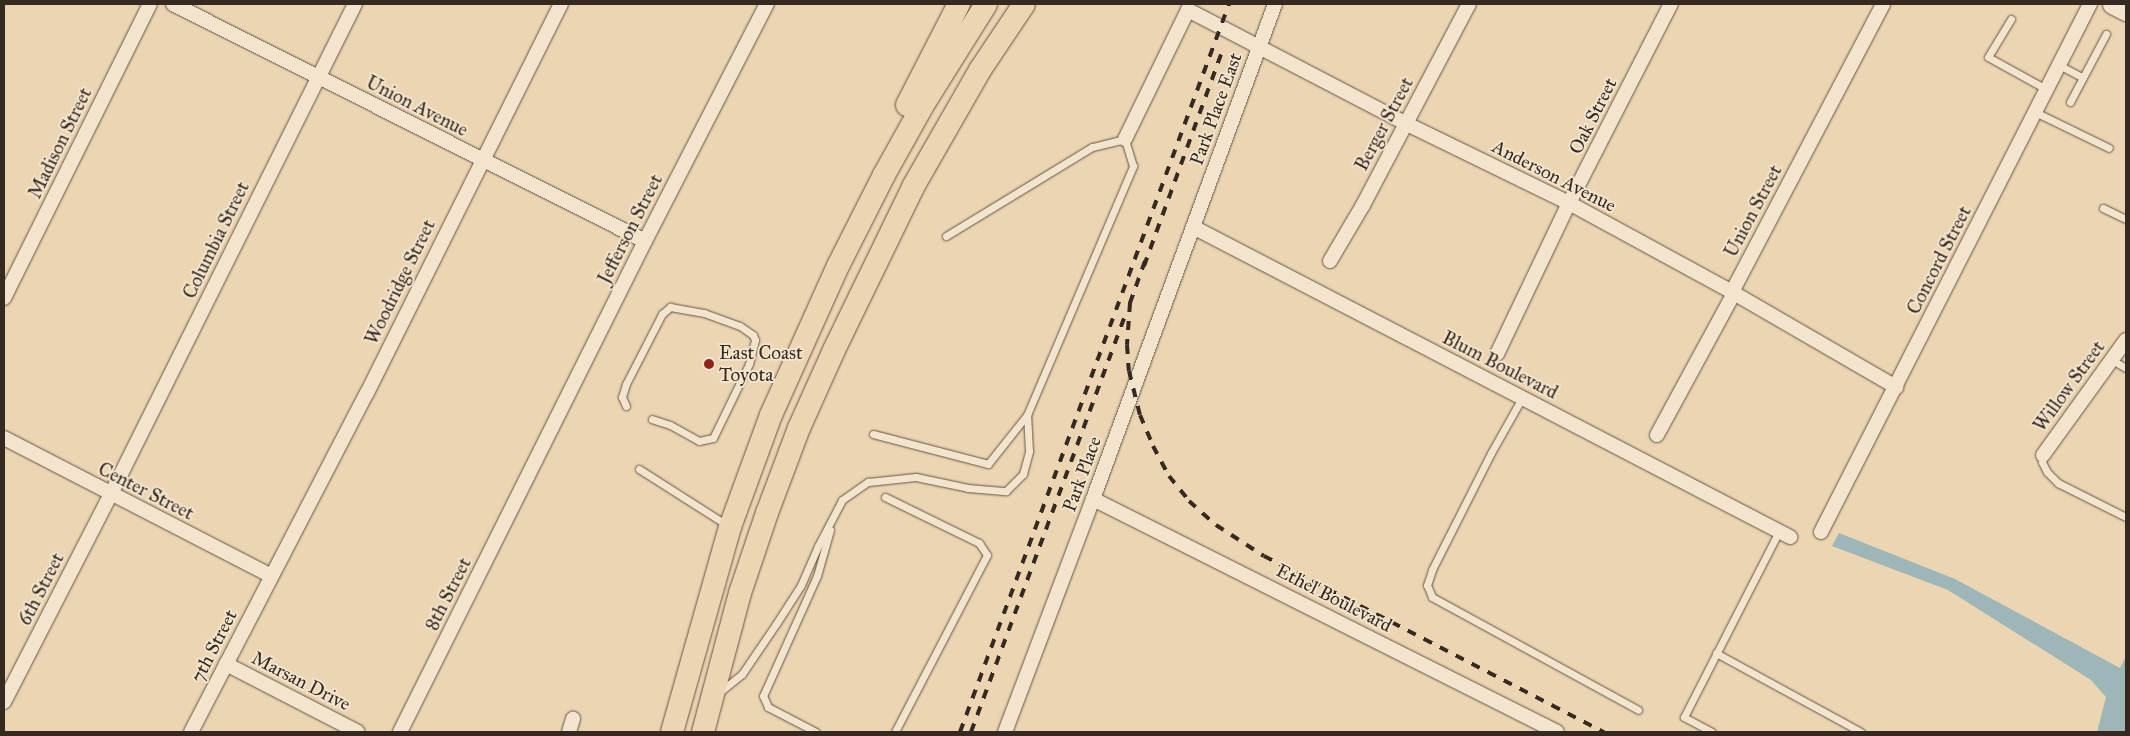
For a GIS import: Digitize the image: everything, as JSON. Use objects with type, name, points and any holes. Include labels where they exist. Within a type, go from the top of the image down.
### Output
[{"type":"highway","points":[[672,732],[730,526],[771,415],[838,266],[906,107],[959,4]]},
{"type":"highway","points":[[838,266],[923,104],[986,4]]},
{"type":"highway","points":[[703,732],[743,584],[799,428],[908,196],[980,70],[1024,4]]},
{"type":"highway","points":[[980,70],[1042,4]]},
{"type":"main road","points":[[2112,4],[2126,12]]},
{"type":"street","name":"Madison Street","points":[[4,298],[150,4]]},
{"type":"street","name":"Union Avenue","points":[[173,4],[645,241]]},
{"type":"street","name":"Columbia Street","points":[[111,494],[355,4]]},
{"type":"street","name":"Woodridge Street","points":[[271,576],[367,393],[482,159],[561,4]]},
{"type":"street","name":"Jefferson Street","points":[[529,473],[645,241],[767,4]]},
{"type":"street","name":"Park Place East","points":[[1193,227],[1275,4]]},
{"type":"street","name":"Berger Street","points":[[1330,261],[1363,204],[1469,4]]},
{"type":"street","name":"Oak Street","points":[[1497,354],[1569,203],[1671,4]]},
{"type":"street","name":"Union Street","points":[[1657,435],[1732,297],[1732,292],[1883,4]]},
{"type":"street","name":"Concord Street","points":[[1821,532],[2090,4]]},
{"type":"street","name":"Anderson Avenue","points":[[1125,139],[1188,10],[1405,123],[1569,203],[1732,292],[1896,388]]},
{"type":"street","name":"Blum Boulevard","points":[[1193,227],[1784,534]]},
{"type":"street","name":"Park Place","points":[[1005,732],[1094,498],[1193,227]]},
{"type":"street","name":"Willow Street","points":[[2042,455],[2126,340]]},
{"type":"street","name":"Center Street","points":[[4,438],[271,576]]},
{"type":"street","name":"8th Street","points":[[400,732],[529,473]]},
{"type":"street","name":"6th Street","points":[[4,702],[111,494]]},
{"type":"street","name":"Ethel Boulevard","points":[[1094,498],[1557,732]]},
{"type":"street","name":"7th Street","points":[[191,732],[271,576]]},
{"type":"street","name":"Marsan Drive","points":[[226,664],[358,732]]},
{"type":"lane","points":[[2011,19],[1988,57],[2046,89]]},
{"type":"lane","points":[[2070,102],[2106,34]]},
{"type":"lane","points":[[2059,65],[2083,78]]},
{"type":"lane","points":[[2035,112],[2109,148]]},
{"type":"lane","points":[[874,434],[988,464],[1027,415],[1133,166],[1125,139],[1092,147],[946,236]]},
{"type":"lane","points":[[2104,208],[2126,219]]},
{"type":"lane","points":[[626,406],[622,397],[626,384],[662,314],[670,307],[704,313],[740,326],[753,335],[755,340],[749,364],[713,438],[699,441],[670,425],[652,420]]},
{"type":"lane","points":[[2112,360],[2126,368]]},
{"type":"lane","points":[[1522,398],[1491,453],[1427,584],[1432,598],[1638,710]]},
{"type":"lane","points":[[711,699],[742,674],[748,666],[801,585],[818,546],[842,500],[868,482],[916,477],[968,488],[1006,491],[1024,474],[1029,452],[1027,415]]},
{"type":"lane","points":[[2042,455],[2042,462],[2058,483],[2126,517]]},
{"type":"lane","points":[[639,469],[730,526]]},
{"type":"lane","points":[[885,497],[979,543],[986,555],[895,732]]},
{"type":"lane","points":[[816,732],[768,707],[764,696],[817,576],[833,520]]},
{"type":"lane","points":[[1712,732],[1684,717],[1716,653],[1784,534]]},
{"type":"lane","points":[[1716,653],[1861,732]]},
{"type":"water","points":[[1839,533],[1955,579],[2120,668],[2126,656],[2126,732],[2097,732],[2106,697],[2091,680],[1948,590],[1832,546]]},
{"type":"railway","points":[[960,732],[1229,4]]},
{"type":"railway","points":[[1144,266],[1223,49]]},
{"type":"railway","points":[[1145,261],[1130,303],[1127,345],[1129,371],[1140,415],[1153,446],[1169,476],[1189,501],[1216,525],[1264,556],[1604,732]]},
{"type":"railway","points":[[971,732],[1126,313]]},
{"type":"place","name":"East Coast Toyota","points":[[709,364]]}]
